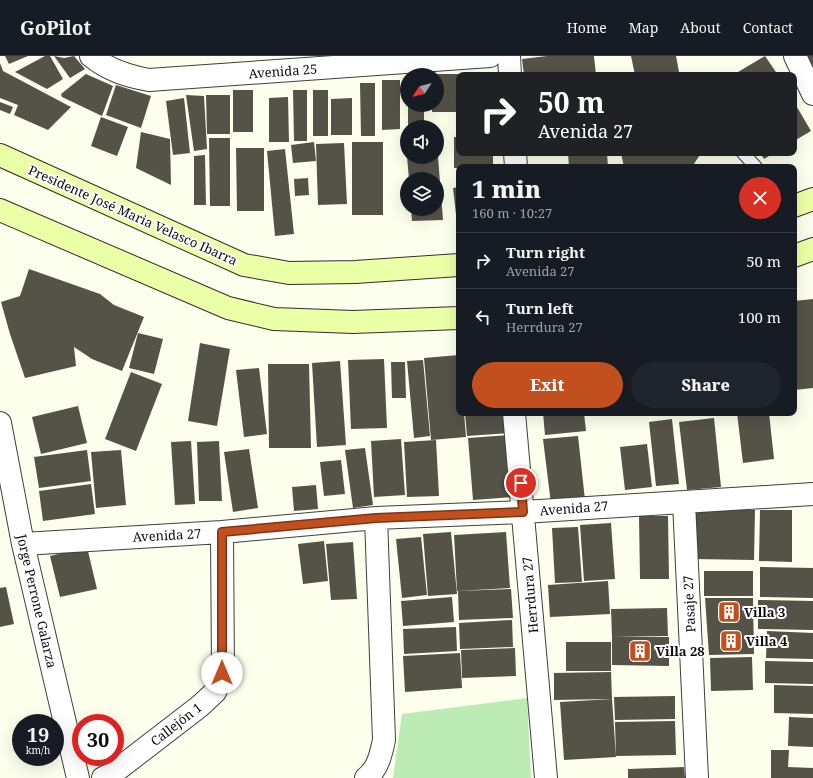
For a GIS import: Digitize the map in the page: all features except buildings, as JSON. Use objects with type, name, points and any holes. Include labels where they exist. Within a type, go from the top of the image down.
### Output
[{"type":"main road","name":"Presidente José Maria Velasco Ibarra","points":[[0,155],[244,265],[290,273],[355,272],[456,265]]},
{"type":"main road","points":[[797,205],[813,199]]},
{"type":"main road","points":[[0,210],[228,308],[274,319],[353,322],[456,318]]},
{"type":"main road","points":[[797,255],[813,249]]},
{"type":"street","name":"Avenida 25","points":[[96,61],[124,76],[148,80],[490,56]]},
{"type":"street","points":[[508,56],[510,72]]},
{"type":"street","points":[[795,56],[813,94]]},
{"type":"street","name":"Herrdura 27","points":[[514,416],[546,778]]},
{"type":"street","name":"Jorge Perrone Galarza","points":[[0,422],[23,544],[78,778]]},
{"type":"street","name":"Avenida 27","points":[[23,544],[222,532],[376,518],[523,512],[813,494]]},
{"type":"street","name":"Pasaje 27","points":[[684,502],[697,778]]},
{"type":"street","points":[[366,778],[372,774],[380,758],[384,740],[376,518]]},
{"type":"street","name":"Callejón 1","points":[[103,778],[113,773],[200,706],[215,692],[222,673],[222,532]]},
{"type":"lane","points":[[746,156],[753,164]]},
{"type":"green space","points":[[527,698],[531,778],[393,778],[402,714]]},
{"type":"place","name":"Villa 3","points":[[729,612]]},
{"type":"place","name":"Villa 4","points":[[731,641]]},
{"type":"place","name":"Villa 28","points":[[640,651]]},
{"type":"route","points":[[222,673],[222,532],[376,518],[523,512],[521,483]]}]
